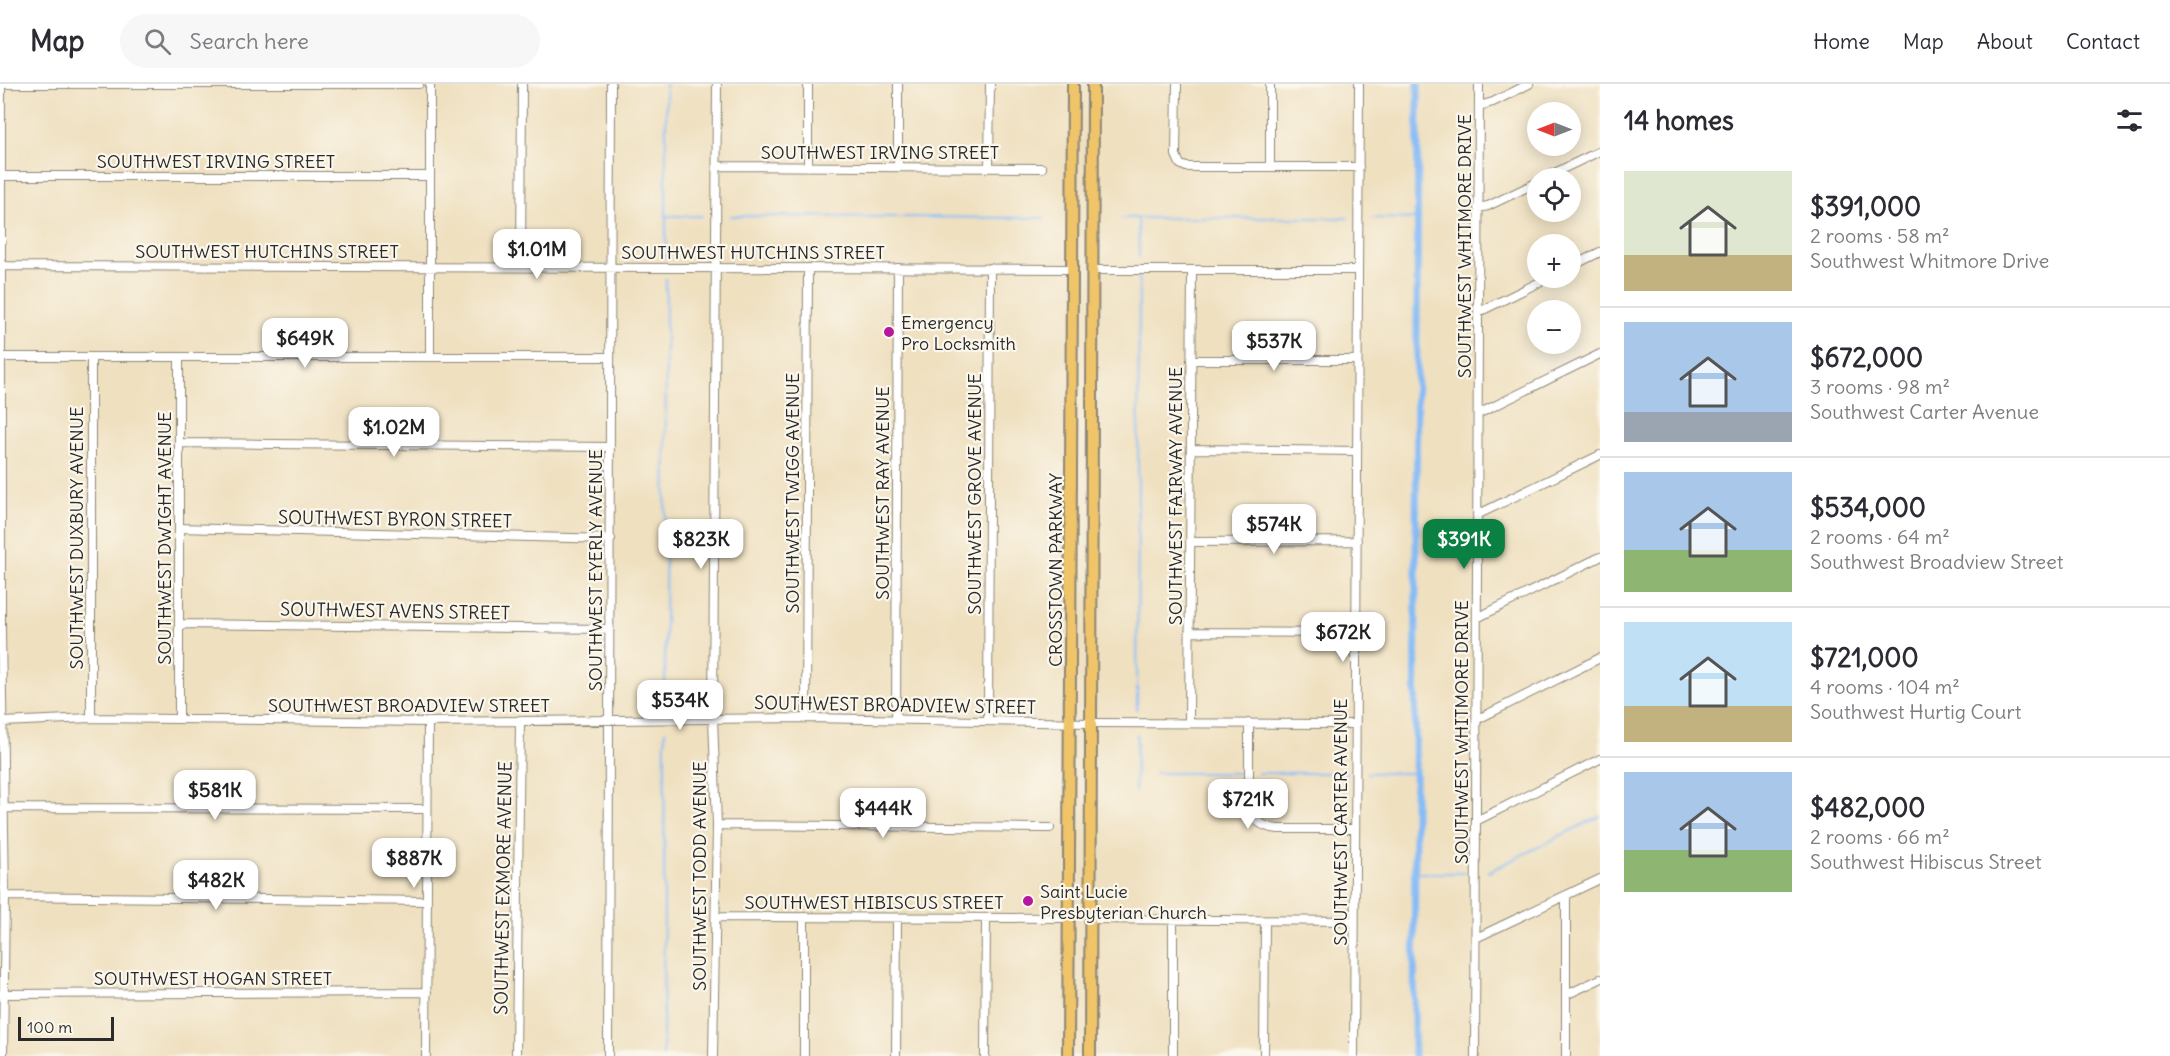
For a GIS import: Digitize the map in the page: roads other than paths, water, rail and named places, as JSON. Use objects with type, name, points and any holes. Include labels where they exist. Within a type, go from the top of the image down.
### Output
[{"type":"main road","name":"CROSSTOWN PARKWAY","points":[[1068,1056],[1073,84]]},
{"type":"main road","name":"CROSSTOWN PARKWAY","points":[[1090,1056],[1093,84]]},
{"type":"street","points":[[3,1056],[5,896],[0,357],[2,84],[419,84]]},
{"type":"street","points":[[430,84],[430,356]]},
{"type":"street","points":[[521,267],[522,84]]},
{"type":"street","name":"SOUTHWEST EYERLY AVENUE","points":[[608,1056],[611,84]]},
{"type":"street","name":"SOUTHWEST TODD AVENUE","points":[[713,1056],[717,825],[713,718],[717,84]]},
{"type":"street","points":[[808,84],[808,167]]},
{"type":"street","points":[[898,84],[898,167]]},
{"type":"street","points":[[989,168],[990,84]]},
{"type":"street","points":[[1177,84],[1176,155],[1180,164],[1186,167],[1359,167]]},
{"type":"street","points":[[1270,84],[1270,167]]},
{"type":"street","name":"SOUTHWEST CARTER AVENUE","points":[[1354,1056],[1359,84]]},
{"type":"street","name":"SOUTHWEST WHITMORE DRIVE","points":[[1475,1056],[1479,84]]},
{"type":"street","points":[[1479,106],[1493,102],[1528,84]]},
{"type":"street","points":[[1564,168],[1600,150]]},
{"type":"street","name":"SOUTHWEST IRVING STREET","points":[[717,166],[1042,168]]},
{"type":"street","name":"SOUTHWEST IRVING STREET","points":[[2,176],[430,176]]},
{"type":"street","points":[[1478,208],[1488,206],[1527,187]]},
{"type":"street","points":[[1581,262],[1600,252]]},
{"type":"street","name":"SOUTHWEST HUTCHINS STREET","points":[[2,266],[1072,269]]},
{"type":"street","name":"SOUTHWEST TWIGG AVENUE","points":[[806,718],[808,268]]},
{"type":"street","name":"SOUTHWEST RAY AVENUE","points":[[896,718],[898,268]]},
{"type":"street","name":"SOUTHWEST GROVE AVENUE","points":[[988,721],[990,268]]},
{"type":"street","points":[[1092,270],[1358,270]]},
{"type":"street","name":"SOUTHWEST FAIRWAY AVENUE","points":[[1189,723],[1192,270]]},
{"type":"street","points":[[1479,312],[1528,288]]},
{"type":"street","points":[[1478,414],[1600,354]]},
{"type":"street","points":[[0,357],[610,357]]},
{"type":"street","name":"SOUTHWEST DWIGHT AVENUE","points":[[179,357],[179,719]]},
{"type":"street","name":"SOUTHWEST DUXBURY AVENUE","points":[[91,718],[92,358]]},
{"type":"street","points":[[1191,360],[1357,360]]},
{"type":"street","points":[[179,443],[610,447]]},
{"type":"street","points":[[1191,449],[1357,452]]},
{"type":"street","points":[[1477,515],[1600,454]]},
{"type":"street","name":"SOUTHWEST BYRON STREET","points":[[179,528],[611,539]]},
{"type":"street","points":[[1190,542],[1357,541]]},
{"type":"street","points":[[1477,618],[1600,557]]},
{"type":"street","name":"SOUTHWEST AVENS STREET","points":[[179,624],[609,629]]},
{"type":"street","points":[[1190,632],[1356,633]]},
{"type":"street","points":[[1476,720],[1600,658]]},
{"type":"street","name":"SOUTHWEST BROADVIEW STREET","points":[[3,722],[91,718],[428,722],[896,718],[1071,723],[1355,724]]},
{"type":"street","name":"SOUTHWEST EXMORE AVENUE","points":[[516,1056],[520,720]]},
{"type":"street","points":[[426,1056],[428,722]]},
{"type":"street","points":[[1249,723],[1249,807],[1258,822],[1266,827],[1278,829],[1355,829]]},
{"type":"street","points":[[1476,821],[1600,759]]},
{"type":"street","points":[[4,808],[426,809]]},
{"type":"street","points":[[717,825],[1050,828]]},
{"type":"street","points":[[1476,938],[1600,879]]},
{"type":"street","points":[[5,896],[427,901]]},
{"type":"street","points":[[1566,896],[1566,1056]]},
{"type":"street","name":"SOUTHWEST HIBISCUS STREET","points":[[716,916],[1068,918]]},
{"type":"street","points":[[804,917],[804,1056]]},
{"type":"street","points":[[896,1056],[897,918]]},
{"type":"street","points":[[985,1056],[986,918]]},
{"type":"street","points":[[1091,919],[1354,921]]},
{"type":"street","points":[[1173,919],[1173,1056]]},
{"type":"street","points":[[1264,1056],[1265,921]]},
{"type":"street","points":[[1566,995],[1600,979]]},
{"type":"street","name":"SOUTHWEST HOGAN STREET","points":[[2,994],[427,992]]},
{"type":"waterway","points":[[666,84],[666,258]]},
{"type":"waterway","points":[[1414,1056],[1418,84]]},
{"type":"waterway","points":[[665,216],[702,216]]},
{"type":"waterway","points":[[731,216],[1044,218]]},
{"type":"waterway","points":[[1121,218],[1348,218]]},
{"type":"waterway","points":[[1138,218],[1139,257]]},
{"type":"waterway","points":[[1372,218],[1417,219]]},
{"type":"waterway","points":[[1137,709],[1139,276]]},
{"type":"waterway","points":[[665,706],[666,279]]},
{"type":"waterway","points":[[663,1056],[665,731]]},
{"type":"waterway","points":[[1135,792],[1137,734]]},
{"type":"waterway","points":[[1155,773],[1238,773]]},
{"type":"waterway","points":[[1258,773],[1347,773]]},
{"type":"waterway","points":[[1367,773],[1415,773]]},
{"type":"waterway","points":[[1488,872],[1600,816]]},
{"type":"waterway","points":[[1414,873],[1466,873]]},
{"type":"place","name":"Emergency Pro Locksmith","points":[[889,332]]},
{"type":"place","name":"Saint Lucie Presbyterian Church","points":[[1028,901]]}]
